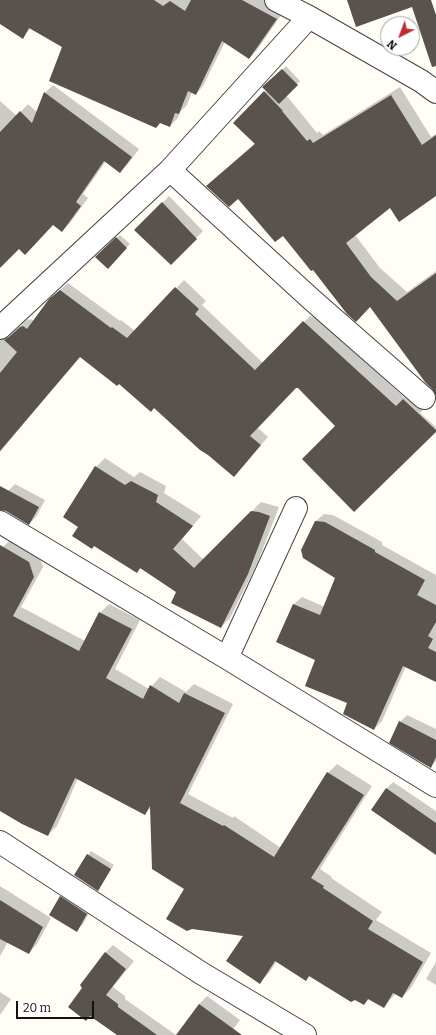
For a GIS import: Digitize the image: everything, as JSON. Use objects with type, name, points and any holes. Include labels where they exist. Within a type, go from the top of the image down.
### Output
[{"type":"street","points":[[276,0],[304,9],[421,81],[436,92]]},
{"type":"street","points":[[0,328],[170,170],[304,9]]},
{"type":"street","points":[[170,170],[311,299],[424,398]]},
{"type":"street","points":[[227,658],[296,508]]},
{"type":"street","points":[[0,522],[227,658],[436,786]]},
{"type":"street","points":[[0,842],[201,973],[305,1035]]},
{"type":"building","points":[[0,0],[154,0],[163,6],[170,1],[185,11],[191,0],[242,0],[277,19],[249,59],[222,41],[196,95],[188,91],[179,114],[175,113],[170,127],[160,123],[156,128],[49,81],[62,47],[29,28],[23,39],[0,24]]},
{"type":"building","points":[[347,0],[431,0],[436,15],[436,66],[432,67],[420,31],[420,16],[415,16],[412,7],[387,16],[380,16],[380,18],[356,27]]},
{"type":"building","points":[[282,69],[298,85],[279,104],[262,87]]},
{"type":"building","points":[[264,91],[283,111],[307,141],[310,139],[313,143],[391,95],[422,145],[436,135],[436,196],[399,222],[390,208],[346,243],[371,277],[397,301],[436,273],[436,396],[370,307],[356,322],[347,314],[313,270],[311,271],[283,236],[275,242],[238,199],[229,207],[206,186],[255,144],[233,123]]},
{"type":"building","points":[[44,92],[132,157],[120,173],[104,161],[76,202],[81,206],[62,232],[53,225],[25,255],[19,249],[0,268],[0,132],[20,111],[32,123]]},
{"type":"building","points":[[162,202],[197,239],[171,265],[134,230]]},
{"type":"building","points":[[116,237],[127,248],[108,269],[95,257]]},
{"type":"building","points":[[175,287],[199,309],[195,314],[255,370],[303,321],[396,406],[403,399],[436,430],[436,432],[354,512],[302,459],[335,426],[298,388],[296,388],[250,436],[261,445],[234,477],[200,450],[154,408],[151,412],[119,384],[117,386],[80,357],[0,451],[0,373],[17,352],[4,340],[20,327],[23,326],[27,329],[49,299],[60,290],[127,338]]},
{"type":"building","points":[[95,466],[125,485],[131,481],[158,495],[156,502],[193,526],[173,549],[194,568],[251,511],[270,516],[248,574],[221,628],[171,603],[176,592],[140,568],[137,573],[94,546],[92,549],[72,536],[78,527],[63,517]]},
{"type":"building","points":[[0,486],[39,507],[29,525],[6,511],[0,510]]},
{"type":"building","points":[[315,521],[325,522],[425,580],[417,595],[436,605],[436,622],[428,636],[433,639],[428,648],[436,652],[436,682],[403,666],[374,730],[343,714],[347,703],[305,686],[315,660],[276,642],[293,604],[320,615],[335,578],[303,558],[301,550]]},
{"type":"building","points":[[0,545],[29,562],[34,577],[13,616],[79,651],[99,612],[132,629],[106,678],[143,699],[150,685],[179,703],[184,693],[225,713],[180,803],[223,826],[224,825],[274,857],[327,772],[364,795],[311,878],[324,886],[323,888],[373,921],[368,929],[423,962],[402,998],[393,993],[384,1008],[368,999],[364,1005],[355,1000],[351,1002],[309,976],[306,981],[275,961],[260,984],[226,961],[243,936],[192,929],[187,931],[166,919],[184,889],[152,869],[150,806],[145,815],[75,778],[48,836],[22,824],[0,811]]},
{"type":"building","points":[[399,721],[436,740],[436,757],[431,768],[389,743]]},
{"type":"building","points":[[386,788],[436,823],[436,855],[371,810]]},
{"type":"building","points":[[87,854],[111,869],[98,891],[74,875]]},
{"type":"building","points":[[60,896],[87,914],[77,932],[49,915]]},
{"type":"building","points":[[0,900],[43,927],[29,954],[0,939]]},
{"type":"building","points":[[105,952],[126,969],[106,995],[118,1004],[118,1007],[157,1035],[117,1035],[90,1016],[86,1021],[68,1007],[82,988],[80,985]]},
{"type":"building","points":[[199,1004],[242,1035],[176,1035]]}]
